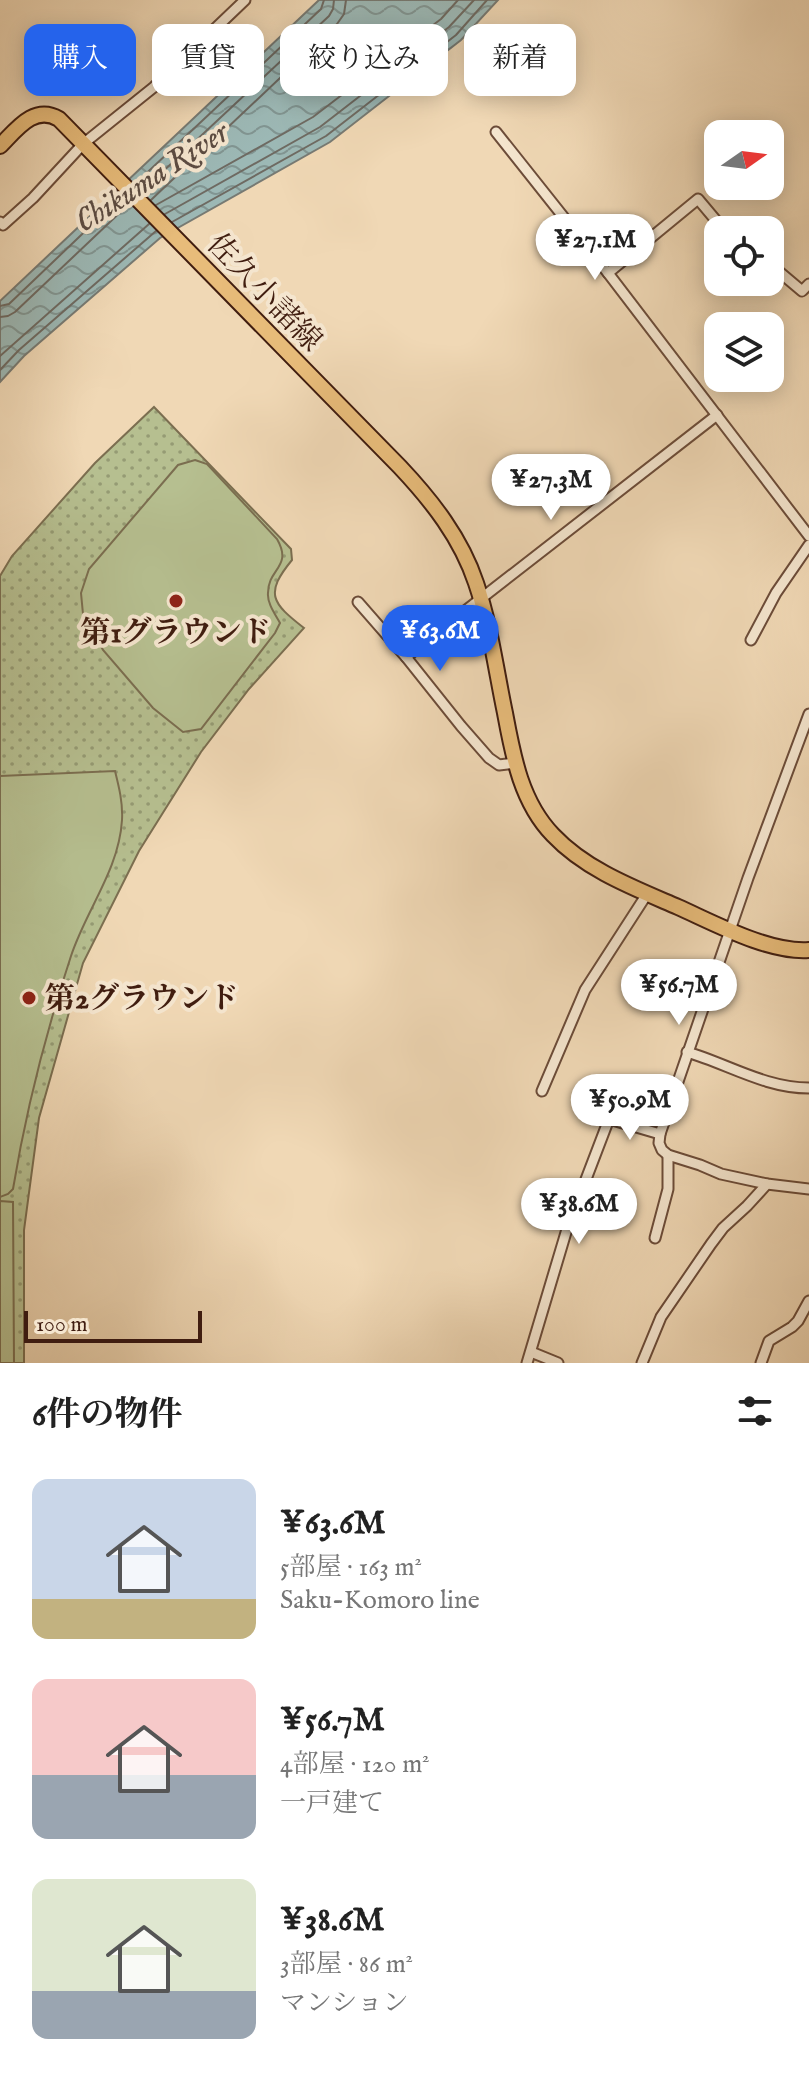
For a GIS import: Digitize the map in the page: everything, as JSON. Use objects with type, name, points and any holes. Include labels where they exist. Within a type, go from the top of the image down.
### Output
[{"type":"main road","name":"佐久小諸線","points":[[0,146],[35,115],[46,114],[59,119],[428,498],[465,556],[480,598],[515,763],[530,803],[553,835],[593,866],[647,894],[730,930],[779,947],[809,950]]},
{"type":"street","points":[[0,222],[3,225],[33,198],[245,0]]},
{"type":"street","points":[[496,132],[809,536]]},
{"type":"street","points":[[608,273],[698,199],[712,216]]},
{"type":"street","points":[[784,276],[802,291],[809,284]]},
{"type":"street","points":[[406,657],[717,415]]},
{"type":"street","points":[[751,640],[776,593],[809,545]]},
{"type":"street","points":[[358,602],[489,758],[499,765],[515,763]]},
{"type":"street","points":[[809,714],[687,1052],[659,1143],[668,1155],[721,1174],[809,1189]]},
{"type":"street","points":[[542,1091],[585,990],[647,894]]},
{"type":"street","points":[[687,1052],[713,1060],[743,1075],[781,1086],[809,1088]]},
{"type":"street","points":[[527,1363],[567,1229],[609,1119],[660,1134]]},
{"type":"street","points":[[655,1238],[668,1189],[668,1155]]},
{"type":"street","points":[[642,1363],[661,1317],[711,1244],[767,1184]]},
{"type":"street","points":[[761,1363],[769,1341],[798,1321],[809,1301]]},
{"type":"street","points":[[531,1352],[558,1363]]},
{"type":"green space","points":[[154,407],[291,549],[292,560],[278,581],[276,597],[285,612],[304,628],[249,689],[201,752],[139,851],[83,963],[39,1118],[24,1230],[24,1363],[0,1363],[0,576],[12,556],[95,463]]},
{"type":"green space","name":"第1グラウンド","points":[[195,460],[207,464],[277,539],[282,556],[269,585],[268,597],[280,623],[201,729],[183,732],[153,708],[103,650],[83,614],[81,593],[89,569],[178,465]]},
{"type":"green space","name":"第2グラウンド","points":[[115,771],[122,814],[120,838],[101,890],[77,939],[62,985],[30,1101],[13,1189],[0,1197],[0,776]]},
{"type":"green space","points":[[0,1201],[13,1202],[14,1363],[0,1363]]},
{"type":"water","points":[[319,0],[498,0],[476,24],[464,24],[464,37],[448,50],[448,24],[294,24]]},
{"type":"water","name":"Chikuma River","points":[[280,37],[280,96],[389,96],[330,142],[160,238],[24,356],[0,382],[0,301],[217,96],[264,96],[264,52]]},
{"type":"place","name":"第1グラウンド","points":[[176,601]]},
{"type":"place","name":"第2グラウンド","points":[[29,998]]}]
